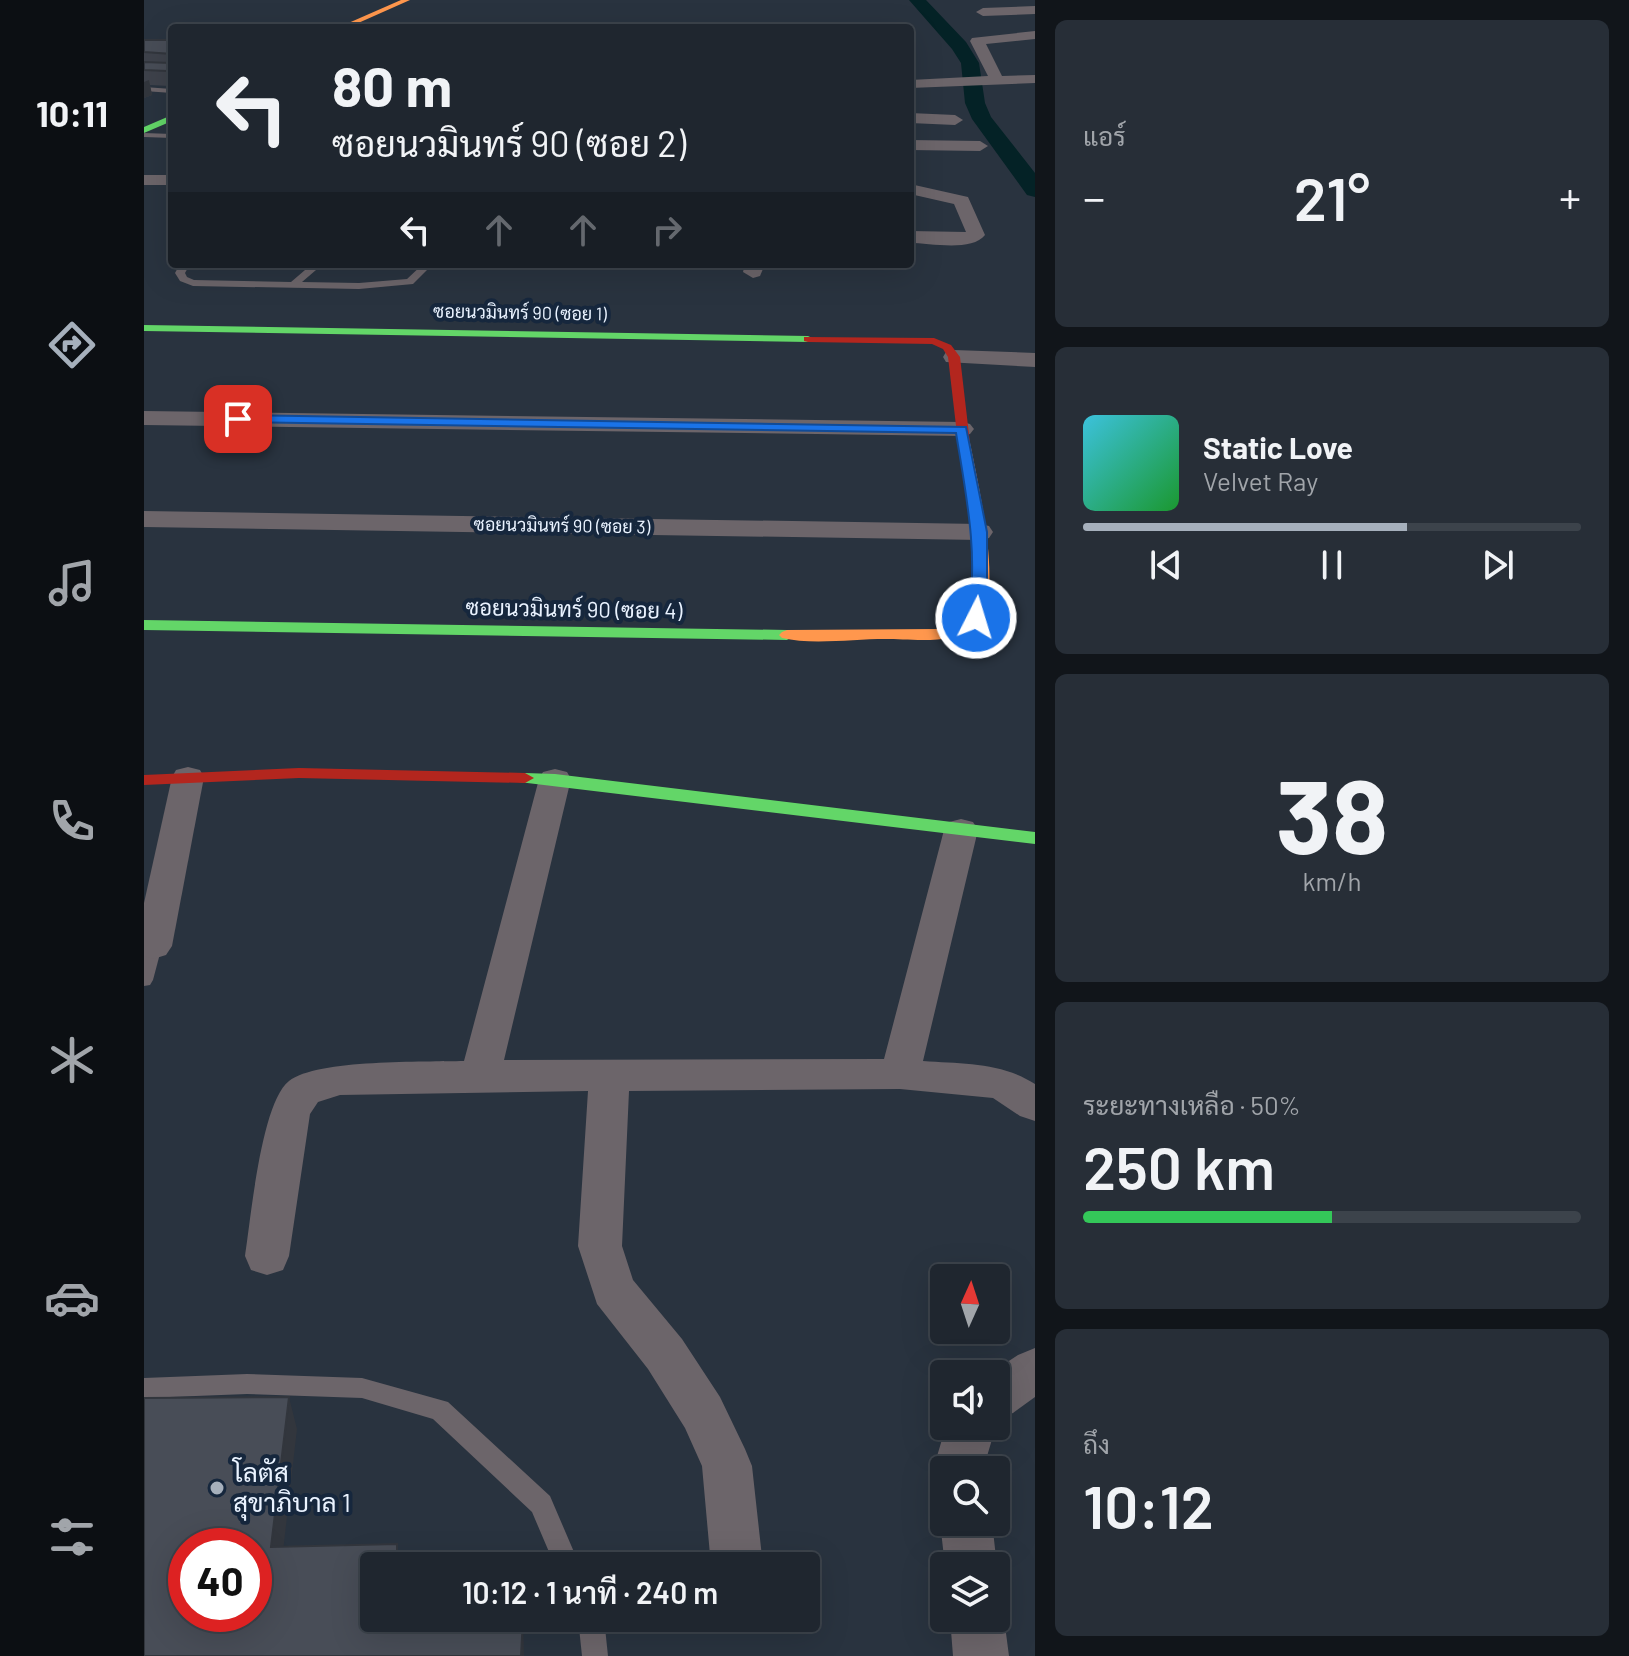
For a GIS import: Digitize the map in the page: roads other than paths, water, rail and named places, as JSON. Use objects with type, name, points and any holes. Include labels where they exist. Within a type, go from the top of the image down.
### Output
[{"type":"street","points":[[350,24],[407,0]]},
{"type":"street","points":[[388,24],[430,6]]},
{"type":"street","points":[[983,12],[1035,10]]},
{"type":"street","points":[[995,82],[977,41],[991,37],[1035,35]]},
{"type":"street","points":[[914,84],[960,85],[1035,79]]},
{"type":"street","points":[[144,112],[168,102]]},
{"type":"street","points":[[914,118],[955,120]]},
{"type":"street","points":[[144,133],[168,120]]},
{"type":"street","points":[[914,145],[980,146]]},
{"type":"street","points":[[144,180],[168,180]]},
{"type":"street","points":[[914,237],[972,238],[976,235],[962,201],[919,190]]},
{"type":"street","name":"ซอยนวมินทร์ 90 (ซอย 1)","points":[[144,328],[896,338],[934,341],[947,347],[954,357]]},
{"type":"street","points":[[980,532],[962,429],[954,357],[1035,360]]},
{"type":"street","points":[[144,418],[962,429]]},
{"type":"street","name":"ซอยนวมินทร์ 90 (ซอย 3)","points":[[144,519],[980,532]]},
{"type":"street","name":"ซอยนวมินทร์ 90 (ซอย 4)","points":[[144,625],[729,636],[936,634],[967,629],[976,618],[980,596],[980,532]]},
{"type":"street","points":[[144,780],[314,773],[555,779],[1035,838]]},
{"type":"street","points":[[153,946],[188,777]]},
{"type":"street","points":[[480,1076],[555,779]]},
{"type":"street","points":[[900,1074],[961,830]]},
{"type":"street","points":[[267,1256],[290,1111],[304,1091],[340,1080],[480,1076],[900,1074],[1002,1083],[1035,1105]]},
{"type":"street","points":[[609,1076],[600,1246],[613,1290],[680,1377],[703,1413],[727,1466],[736,1552]]},
{"type":"street","points":[[1010,1387],[1035,1370]]},
{"type":"street","points":[[978,1632],[981,1656]]},
{"type":"lane","points":[[148,89],[162,83]]},
{"type":"lane","points":[[148,89],[168,91]]},
{"type":"lane","points":[[144,133],[168,136]]},
{"type":"lane","points":[[183,268],[180,273],[183,279],[193,283],[293,285],[395,285],[410,282],[424,268]]},
{"type":"lane","points":[[293,285],[313,268]]},
{"type":"lane","points":[[144,980],[153,946]]},
{"type":"lane","points":[[144,1388],[247,1384],[362,1388],[440,1410],[541,1504],[562,1552]]},
{"type":"lane","points":[[592,1632],[595,1656]]},
{"type":"waterway","points":[[917,0],[960,46],[970,63],[975,103],[982,119],[1015,159],[1035,190]]},
{"type":"place","name":"โลตัส สุขาภิบาล 1","points":[[217,1488]]}]
